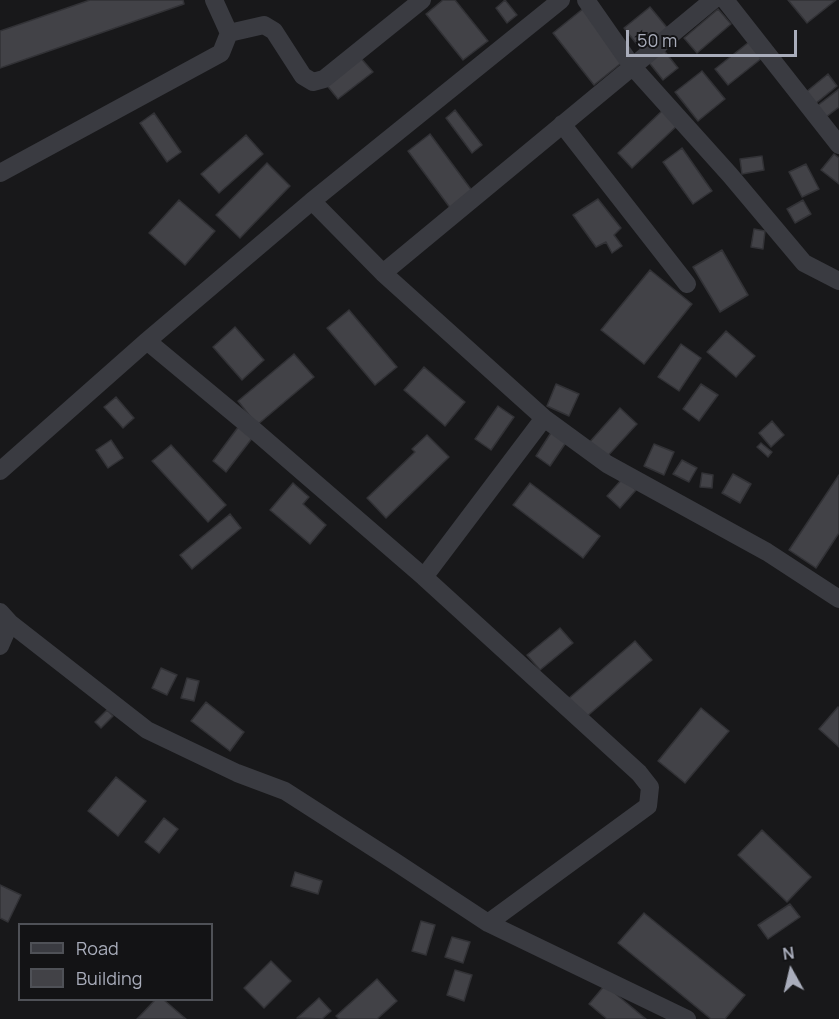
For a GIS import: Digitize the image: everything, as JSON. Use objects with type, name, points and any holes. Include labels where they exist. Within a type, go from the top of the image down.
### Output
[{"type":"street","points":[[0,173],[221,53],[229,33],[214,0]]},
{"type":"street","points":[[229,33],[264,25],[274,31],[303,76],[313,82],[324,79],[422,0]]},
{"type":"street","points":[[0,471],[147,340],[312,201],[561,0]]},
{"type":"street","points":[[586,0],[632,66],[730,175],[804,263],[839,281]]},
{"type":"street","points":[[383,273],[713,0]]},
{"type":"street","points":[[725,0],[839,145]]},
{"type":"street","points":[[562,124],[687,284]]},
{"type":"street","points":[[312,201],[383,273],[544,418],[606,464],[767,552],[839,599]]},
{"type":"street","points":[[147,340],[424,577],[639,773],[650,787],[648,806],[488,923]]},
{"type":"street","points":[[424,577],[544,418]]},
{"type":"street","points":[[0,646],[5,618],[147,730],[237,773],[285,791],[488,923],[687,1019]]},
{"type":"building","points":[[90,0],[183,0],[184,4],[0,68],[0,31]]},
{"type":"building","points":[[443,0],[455,0],[488,41],[463,60],[426,14]]},
{"type":"building","points":[[505,0],[517,15],[507,23],[496,8]]},
{"type":"building","points":[[788,0],[836,0],[807,23]]},
{"type":"building","points":[[650,7],[669,30],[643,52],[624,28]]},
{"type":"building","points":[[584,8],[625,60],[594,85],[553,33]]},
{"type":"building","points":[[718,9],[731,24],[697,53],[684,38]]},
{"type":"building","points":[[749,42],[762,58],[728,85],[715,69]]},
{"type":"building","points":[[662,48],[678,68],[663,80],[647,60]]},
{"type":"building","points":[[359,56],[373,72],[338,99],[325,83]]},
{"type":"building","points":[[702,71],[725,99],[698,121],[675,92]]},
{"type":"building","points":[[828,74],[837,86],[815,104],[806,92]]},
{"type":"building","points":[[839,89],[839,107],[826,117],[817,106]]},
{"type":"building","points":[[665,108],[680,123],[632,168],[618,153]]},
{"type":"building","points":[[455,110],[482,145],[472,153],[446,118]]},
{"type":"building","points":[[154,113],[181,152],[167,162],[140,123]]},
{"type":"building","points":[[430,134],[473,192],[451,209],[408,151]]},
{"type":"building","points":[[246,135],[263,154],[219,193],[201,174]]},
{"type":"building","points":[[682,148],[712,191],[693,204],[663,162]]},
{"type":"building","points":[[834,154],[839,158],[839,184],[821,170]]},
{"type":"building","points":[[762,156],[764,170],[742,174],[740,159]]},
{"type":"building","points":[[267,163],[290,186],[240,238],[216,215]]},
{"type":"building","points":[[806,164],[819,189],[802,197],[789,172]]},
{"type":"building","points":[[598,199],[621,228],[614,235],[622,246],[612,253],[606,242],[596,247],[573,215]]},
{"type":"building","points":[[179,200],[215,231],[185,265],[149,233]]},
{"type":"building","points":[[803,200],[811,214],[795,223],[787,209]]},
{"type":"building","points":[[754,229],[765,231],[763,249],[751,247]]},
{"type":"building","points":[[722,250],[748,295],[720,312],[693,267]]},
{"type":"building","points":[[650,270],[692,304],[644,364],[601,330]]},
{"type":"building","points":[[349,310],[397,367],[375,385],[327,328]]},
{"type":"building","points":[[235,327],[264,360],[242,380],[213,347]]},
{"type":"building","points":[[726,331],[755,356],[736,377],[707,352]]},
{"type":"building","points":[[681,344],[701,358],[679,391],[658,377]]},
{"type":"building","points":[[294,354],[314,377],[257,425],[238,401]]},
{"type":"building","points":[[424,367],[465,402],[445,426],[404,390]]},
{"type":"building","points":[[556,384],[579,394],[569,416],[547,406]]},
{"type":"building","points":[[701,384],[718,395],[699,421],[683,409]]},
{"type":"building","points":[[116,397],[134,418],[123,428],[104,407]]},
{"type":"building","points":[[498,406],[514,417],[491,450],[475,439]]},
{"type":"building","points":[[620,408],[637,424],[604,460],[587,445]]},
{"type":"building","points":[[772,421],[784,435],[771,447],[759,433]]},
{"type":"building","points":[[239,426],[253,437],[226,472],[213,461]]},
{"type":"building","points":[[554,428],[569,438],[550,466],[536,456]]},
{"type":"building","points":[[427,435],[449,457],[386,518],[367,498],[415,452],[412,449]]},
{"type":"building","points":[[111,440],[123,458],[108,468],[96,450]]},
{"type":"building","points":[[761,443],[772,452],[768,457],[757,447]]},
{"type":"building","points":[[654,444],[674,452],[664,475],[644,466]]},
{"type":"building","points":[[171,445],[226,505],[208,522],[152,461]]},
{"type":"building","points":[[682,460],[697,468],[689,482],[673,474]]},
{"type":"building","points":[[702,473],[713,475],[712,488],[700,487]]},
{"type":"building","points":[[733,474],[751,484],[740,503],[722,493]]},
{"type":"building","points":[[839,475],[839,533],[816,568],[789,550]]},
{"type":"building","points":[[623,478],[636,490],[620,508],[607,496]]},
{"type":"building","points":[[293,483],[309,497],[303,504],[326,525],[310,544],[270,510]]},
{"type":"building","points":[[530,483],[600,536],[583,558],[513,505]]},
{"type":"building","points":[[230,514],[241,528],[192,569],[180,555]]},
{"type":"building","points":[[560,628],[573,643],[540,670],[527,655]]},
{"type":"building","points":[[635,641],[652,660],[585,718],[568,699]]},
{"type":"building","points":[[161,668],[177,675],[167,695],[152,688]]},
{"type":"building","points":[[187,678],[199,681],[194,701],[181,698]]},
{"type":"building","points":[[206,702],[244,732],[230,751],[191,721]]},
{"type":"building","points":[[701,708],[729,731],[685,783],[658,761]]},
{"type":"building","points":[[839,708],[839,747],[819,729]]},
{"type":"building","points":[[107,710],[113,716],[101,728],[95,722]]},
{"type":"building","points":[[116,777],[146,801],[118,836],[88,811]]},
{"type":"building","points":[[164,818],[178,829],[159,853],[145,842]]},
{"type":"building","points":[[762,830],[811,877],[787,902],[738,855]]},
{"type":"building","points":[[295,872],[322,881],[318,894],[291,886]]},
{"type":"building","points":[[0,885],[21,895],[8,922],[0,918]]},
{"type":"building","points":[[790,904],[800,917],[768,939],[758,925]]},
{"type":"building","points":[[644,913],[745,995],[725,1019],[711,1019],[618,943]]},
{"type":"building","points":[[421,921],[435,925],[426,955],[412,951]]},
{"type":"building","points":[[452,937],[470,942],[463,963],[445,957]]},
{"type":"building","points":[[271,961],[291,981],[264,1008],[244,988]]},
{"type":"building","points":[[455,970],[472,975],[464,1001],[447,995]]},
{"type":"building","points":[[377,979],[397,1001],[377,1019],[339,1019],[336,1016]]},
{"type":"building","points":[[605,985],[646,1019],[607,1019],[589,1004]]},
{"type":"building","points":[[319,998],[331,1011],[322,1019],[297,1018]]},
{"type":"building","points":[[154,1001],[165,1001],[186,1019],[137,1019]]}]
